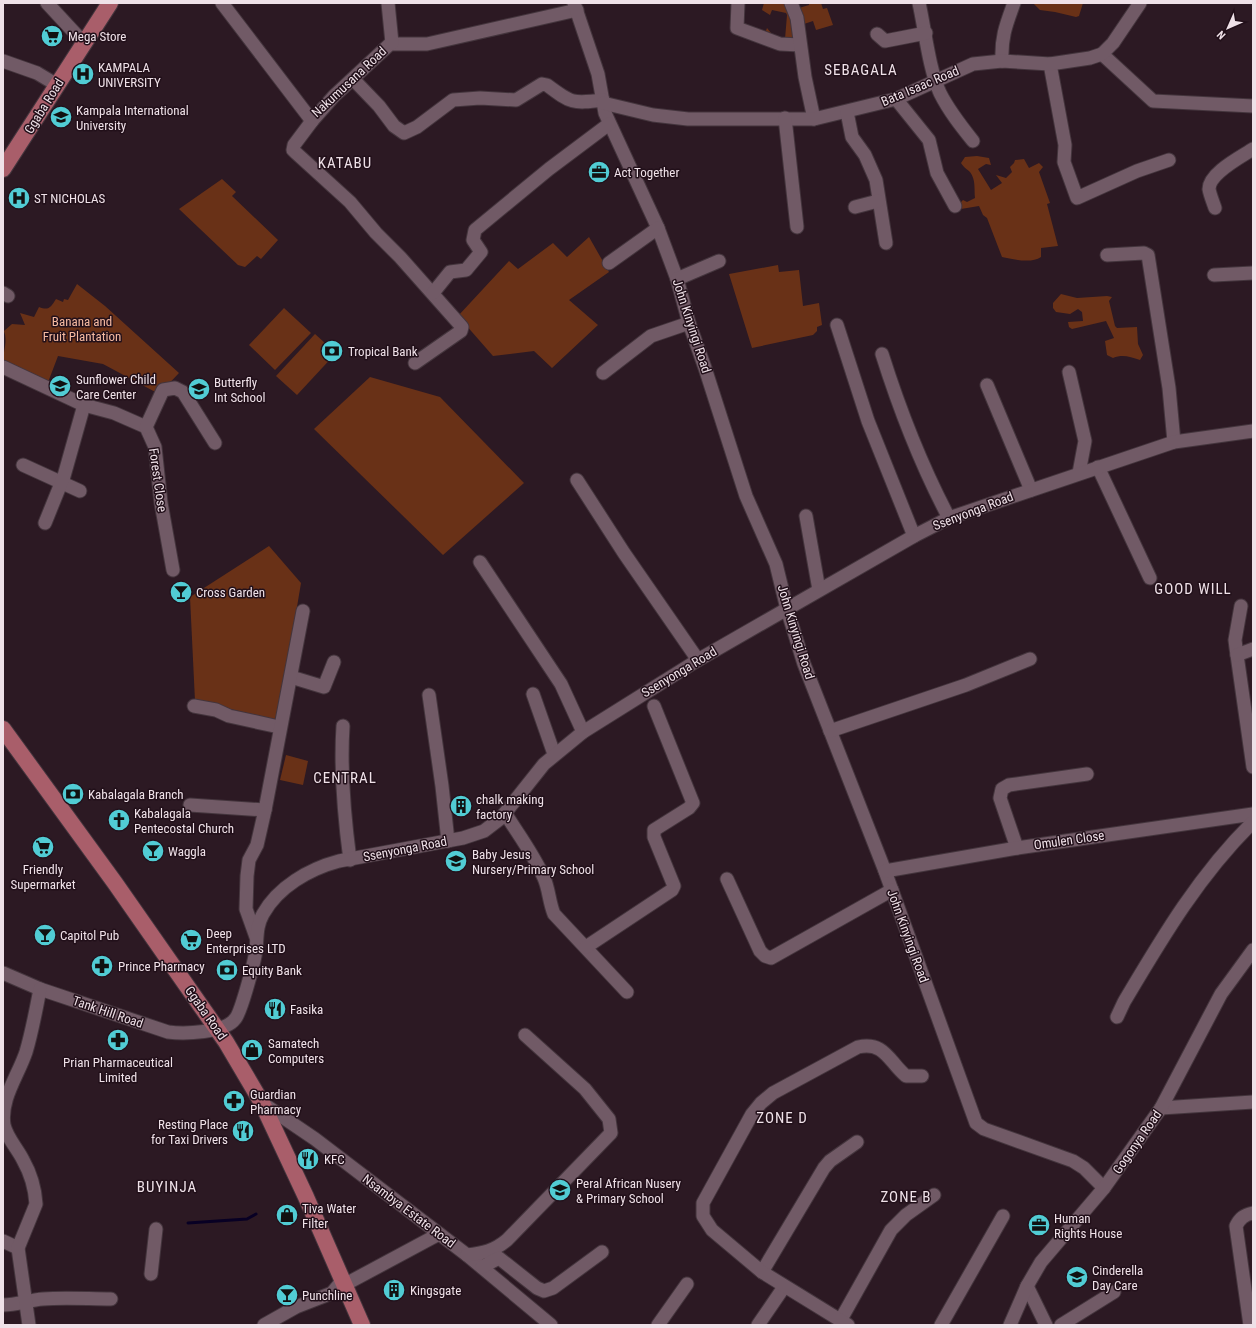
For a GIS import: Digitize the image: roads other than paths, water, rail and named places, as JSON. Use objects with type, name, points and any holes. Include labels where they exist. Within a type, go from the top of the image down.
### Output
[{"type":"main road","name":"Ggaba Road","points":[[3,169],[110,3]]},
{"type":"main road","name":"Ggaba Road","points":[[3,729],[115,883],[217,1028],[262,1103],[306,1197],[362,1325]]},
{"type":"street","points":[[47,3],[84,42]]},
{"type":"street","name":"Nakumusana Road","points":[[222,3],[312,121],[334,96],[392,43],[427,44],[576,6]]},
{"type":"street","points":[[388,3],[392,43]]},
{"type":"street","points":[[738,3],[737,28],[780,44],[800,45]]},
{"type":"street","points":[[791,3],[797,18],[800,45],[814,119]]},
{"type":"street","points":[[919,3],[935,80],[940,94],[957,122],[974,141]]},
{"type":"street","points":[[1002,61],[1001,42],[1003,30],[1014,3]]},
{"type":"street","points":[[1140,3],[1113,43],[1102,54],[1153,101],[1253,106]]},
{"type":"street","name":"John Kinyingi Road","points":[[576,6],[598,74],[609,124],[658,228],[677,279],[689,323],[746,496],[776,564],[787,609],[804,664],[885,871],[976,1123],[984,1129],[1073,1161],[1084,1168],[1104,1188]]},
{"type":"street","points":[[877,34],[885,41],[926,33]]},
{"type":"street","name":"Bata Isaac Road","points":[[603,102],[653,115],[688,119],[814,119],[896,99],[973,64],[1002,61],[1050,64],[1090,58],[1102,54]]},
{"type":"street","points":[[3,61],[37,73],[57,85]]},
{"type":"street","points":[[1050,64],[1065,145],[1064,162],[1077,198],[1136,171],[1169,160]]},
{"type":"street","points":[[353,79],[379,106],[394,126],[404,133],[417,127],[453,100],[480,98],[516,100],[542,84],[547,85],[572,102],[603,102]]},
{"type":"street","points":[[896,99],[930,140],[937,173],[955,206]]},
{"type":"street","points":[[847,112],[852,136],[865,155],[876,180],[878,201],[886,243]]},
{"type":"street","points":[[785,118],[797,227]]},
{"type":"street","points":[[312,121],[294,145],[294,152],[350,202],[376,233],[457,320],[462,329],[416,363]]},
{"type":"street","points":[[433,293],[450,272],[466,270],[481,252],[473,240],[475,230],[549,169],[609,124]]},
{"type":"street","points":[[1215,208],[1209,188],[1211,184],[1228,164],[1253,149]]},
{"type":"street","points":[[855,207],[878,201]]},
{"type":"street","points":[[609,263],[658,228]]},
{"type":"street","points":[[1107,255],[1144,253],[1148,255],[1169,388],[1174,442]]},
{"type":"street","points":[[677,279],[719,261]]},
{"type":"street","points":[[1214,275],[1253,273]]},
{"type":"street","points":[[604,373],[651,336],[689,323]]},
{"type":"street","points":[[837,325],[868,421],[914,536]]},
{"type":"street","points":[[882,354],[901,413],[918,455],[949,518]]},
{"type":"street","points":[[3,367],[84,405],[114,413],[146,427],[163,390],[175,388],[183,392],[216,443]]},
{"type":"street","points":[[1069,372],[1085,441],[1079,473]]},
{"type":"street","points":[[987,385],[1031,490]]},
{"type":"street","points":[[45,523],[62,482],[84,405]]},
{"type":"street","name":"Forest Close","points":[[146,427],[155,447],[161,503],[173,570]]},
{"type":"street","name":"Ssenyonga Road","points":[[217,1028],[231,1023],[237,1016],[256,955],[256,937],[263,914],[289,886],[300,877],[320,867],[448,841],[484,831],[505,813],[544,764],[554,754],[583,732],[651,700],[698,660],[914,536],[949,518],[1174,442],[1253,431]]},
{"type":"street","points":[[23,465],[80,491]]},
{"type":"street","points":[[1098,467],[1150,578]]},
{"type":"street","points":[[578,480],[624,553],[698,660]]},
{"type":"street","points":[[806,516],[819,590]]},
{"type":"street","points":[[480,562],[554,673],[583,732]]},
{"type":"street","points":[[1241,606],[1235,640],[1253,767]]},
{"type":"street","points":[[256,937],[246,909],[249,860],[257,845],[279,727],[292,677],[303,612]]},
{"type":"street","points":[[1237,655],[1253,649]]},
{"type":"street","points":[[830,731],[966,685],[1030,659]]},
{"type":"street","points":[[292,677],[324,687],[334,662]]},
{"type":"street","points":[[429,694],[448,841]]},
{"type":"street","points":[[533,694],[554,754]]},
{"type":"street","points":[[586,948],[672,890],[674,886],[654,837],[654,830],[689,808],[693,803],[651,700]]},
{"type":"street","points":[[194,706],[216,710],[228,716],[279,727]]},
{"type":"street","points":[[343,726],[341,759],[344,812],[350,860]]},
{"type":"street","points":[[1017,848],[1000,798],[1002,790],[1009,785],[1087,774]]},
{"type":"street","points":[[190,805],[264,810]]},
{"type":"street","points":[[505,813],[539,866],[545,880],[550,904],[554,914],[627,992]]},
{"type":"street","name":"Omulen Close","points":[[885,871],[1017,848],[1253,814]]},
{"type":"street","points":[[1117,1017],[1128,996],[1189,897],[1213,866],[1253,822]]},
{"type":"street","points":[[727,879],[760,951],[771,958],[892,890]]},
{"type":"street","name":"Gogonya Road","points":[[1010,1325],[1027,1286],[1041,1262],[1104,1188],[1161,1108],[1221,994],[1253,950]]},
{"type":"street","name":"Tank Hill Road","points":[[3,973],[40,989],[168,1032],[190,1033],[217,1028]]},
{"type":"street","points":[[29,1325],[18,1248],[36,1204],[36,1196],[33,1181],[24,1160],[7,1135],[4,1115],[7,1097],[26,1052],[40,989]]},
{"type":"street","points":[[467,1255],[495,1250],[501,1245],[611,1133],[609,1119],[585,1089],[525,1035]]},
{"type":"street","points":[[922,1076],[906,1076],[886,1054],[876,1047],[866,1045],[858,1047],[773,1093],[761,1103],[752,1114],[703,1203],[703,1216],[712,1230],[762,1272],[844,1323],[891,1230],[906,1215],[934,1195]]},
{"type":"street","points":[[1161,1108],[1253,1102]]},
{"type":"street","name":"Nsambya Estate Road","points":[[262,1103],[315,1139],[467,1255],[551,1325]]},
{"type":"street","points":[[762,1272],[824,1168],[830,1161],[857,1142]]},
{"type":"street","points":[[1250,1325],[1236,1226],[1245,1215],[1253,1213]]},
{"type":"street","points":[[941,1325],[1003,1216]]},
{"type":"street","points":[[151,1274],[156,1229]]},
{"type":"street","points":[[264,1325],[296,1307],[332,1293],[343,1283],[439,1234]]},
{"type":"street","points":[[3,1242],[18,1248]]},
{"type":"street","points":[[482,1267],[499,1258],[537,1288],[544,1291],[553,1288],[602,1252]]},
{"type":"street","points":[[658,1325],[687,1284]]},
{"type":"street","points":[[1027,1286],[1046,1325]]},
{"type":"street","points":[[758,1325],[784,1287]]},
{"type":"street","points":[[1061,1325],[1114,1292]]},
{"type":"street","points":[[3,1305],[14,1305],[26,1301],[44,1299],[111,1299]]},
{"type":"waterway","points":[[188,1223],[247,1219],[256,1214]]},
{"type":"place","name":"Mega Store","points":[[52,36]]},
{"type":"place","name":"KAMPALA UNIVERSITY","points":[[83,74]]},
{"type":"place","name":"Kampala International University","points":[[61,117]]},
{"type":"place","name":"Act Together","points":[[599,172]]},
{"type":"place","name":"ST NICHOLAS","points":[[19,198]]},
{"type":"place","name":"Tropical Bank","points":[[332,351]]},
{"type":"place","name":"Sunflower Child Care Center","points":[[60,386]]},
{"type":"place","name":"Butterfly Int School","points":[[199,389]]},
{"type":"place","name":"Cross Garden","points":[[181,592]]},
{"type":"place","name":"Kabalagala Branch","points":[[73,794]]},
{"type":"place","name":"chalk making factory","points":[[461,806]]},
{"type":"place","name":"Kabalagala Pentecostal Church","points":[[119,820]]},
{"type":"place","name":"Friendly Supermarket","points":[[43,847]]},
{"type":"place","name":"Waggla","points":[[153,851]]},
{"type":"place","name":"Baby Jesus Nursery/Primary School","points":[[456,861]]},
{"type":"place","name":"Capitol Pub","points":[[45,935]]},
{"type":"place","name":"Deep Enterprises LTD","points":[[191,940]]},
{"type":"place","name":"Prince Pharmacy","points":[[102,966]]},
{"type":"place","name":"Equity Bank","points":[[227,970]]},
{"type":"place","name":"Fasika","points":[[275,1009]]},
{"type":"place","name":"Prian Pharmaceutical Limited","points":[[118,1040]]},
{"type":"place","name":"Samatech Computers","points":[[252,1050]]},
{"type":"place","name":"Guardian Pharmacy","points":[[234,1101]]},
{"type":"place","name":"Resting Place for Taxi Drivers","points":[[243,1131]]},
{"type":"place","name":"KFC","points":[[308,1159]]},
{"type":"place","name":"Peral African Nusery & Primary School","points":[[560,1190]]},
{"type":"place","name":"Tiva Water Filter","points":[[287,1215]]},
{"type":"place","name":"Human Rights House","points":[[1039,1225]]},
{"type":"place","name":"Cinderella Day Care","points":[[1077,1277]]},
{"type":"place","name":"Kingsgate","points":[[394,1290]]},
{"type":"place","name":"Punchline","points":[[287,1295]]},
{"type":"district","name":"SEBAGALA","points":[[861,70]]},
{"type":"district","name":"KATABU","points":[[345,163]]},
{"type":"district","name":"GOOD WILL","points":[[1193,589]]},
{"type":"district","name":"CENTRAL","points":[[345,778]]},
{"type":"district","name":"ZONE D","points":[[782,1118]]},
{"type":"district","name":"BUYINJA","points":[[167,1187]]},
{"type":"district","name":"ZONE B","points":[[906,1197]]},
{"type":"park label","name":"Banana and Fruit Plantation","points":[[82,328]]}]
